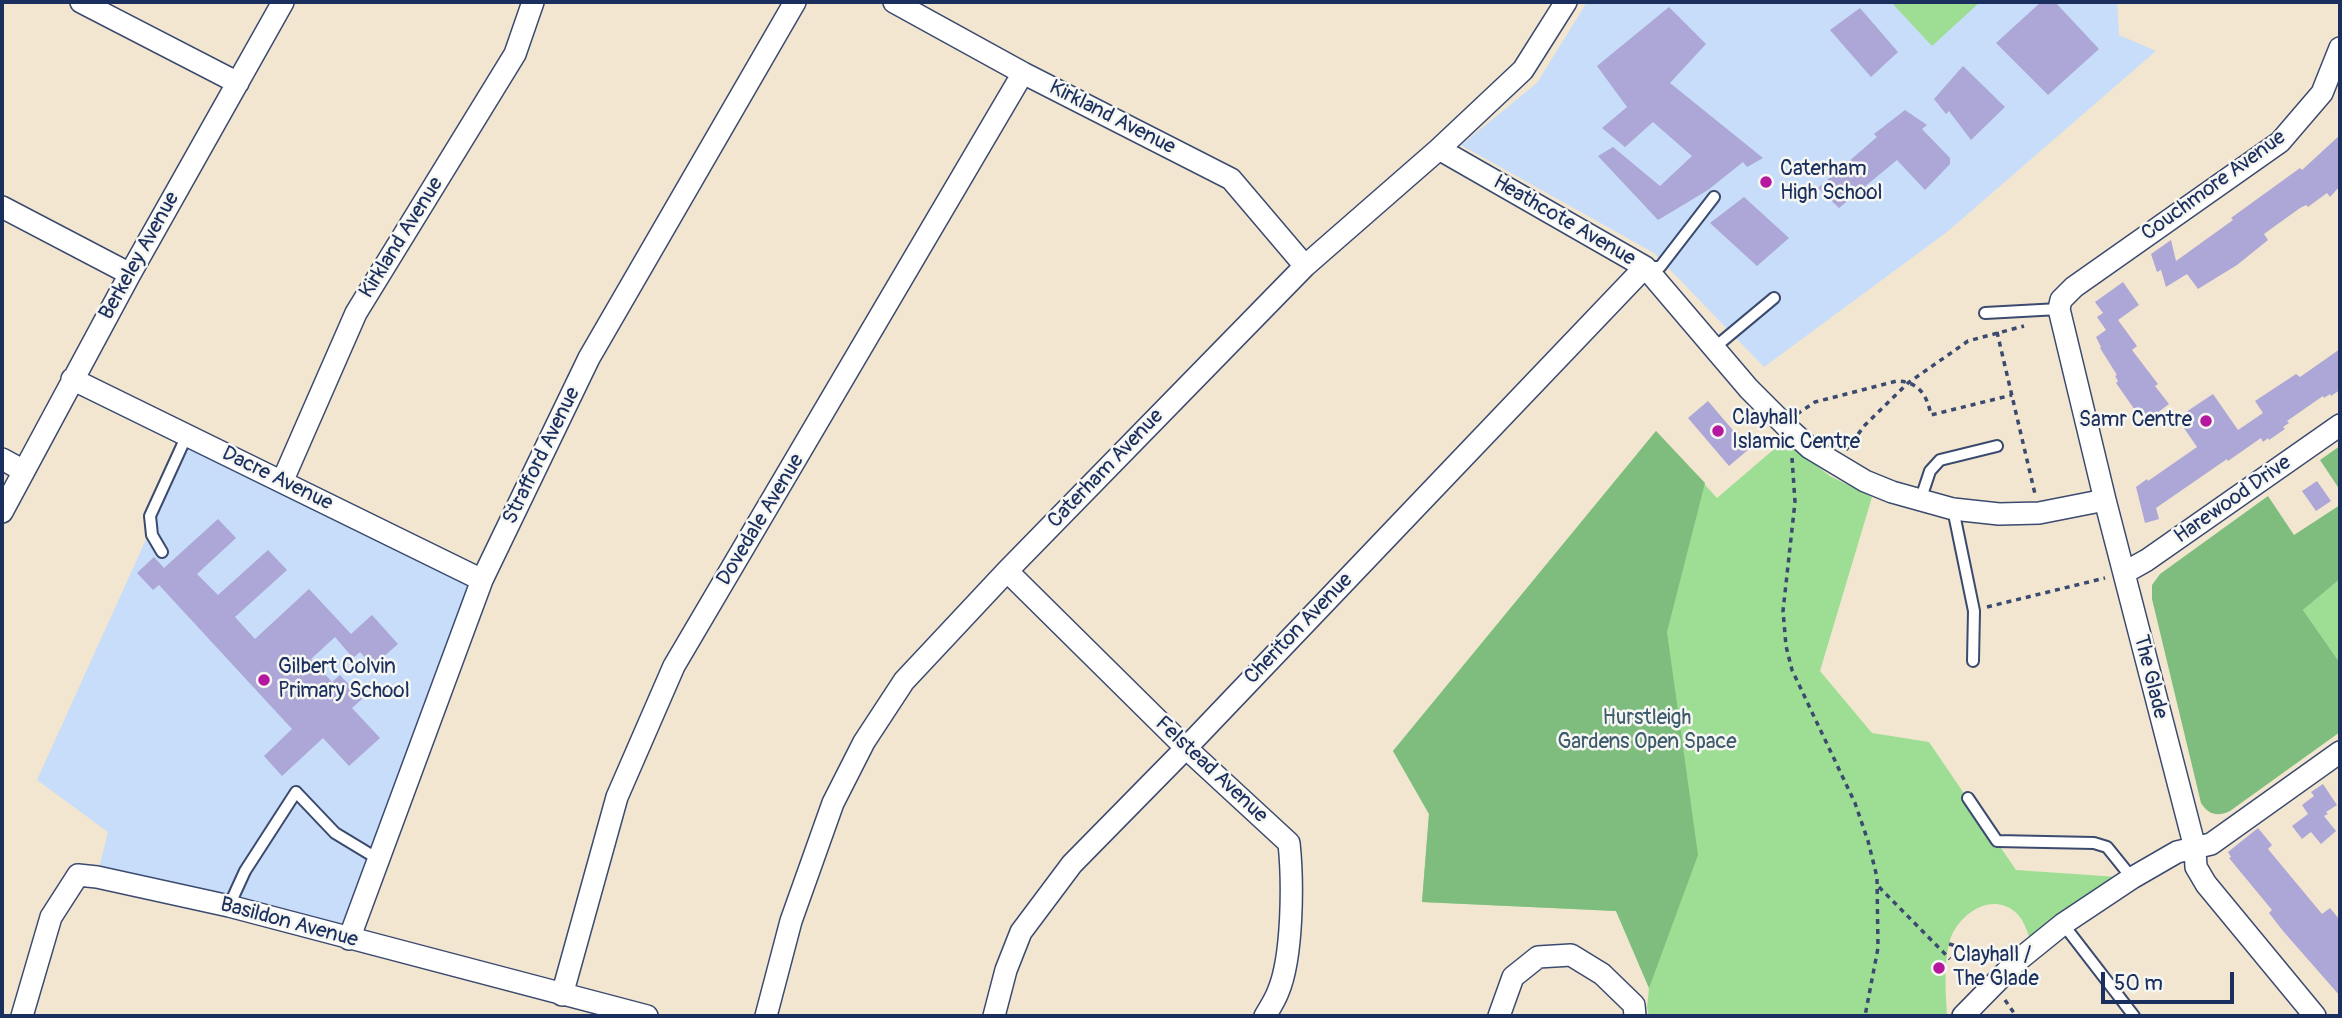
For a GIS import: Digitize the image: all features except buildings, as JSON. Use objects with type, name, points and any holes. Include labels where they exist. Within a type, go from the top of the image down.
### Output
[{"type":"street","points":[[81,2],[238,83]]},
{"type":"street","name":"Berkeley Avenue","points":[[2,512],[72,379],[283,2]]},
{"type":"street","name":"Kirkland Avenue","points":[[282,482],[356,313],[515,54],[534,2]]},
{"type":"street","name":"Strafford Avenue","points":[[349,939],[482,580],[589,358],[796,2]]},
{"type":"street","name":"Kirkland Avenue","points":[[894,2],[1023,73],[1231,179],[1305,266]]},
{"type":"street","name":"Caterham Avenue","points":[[766,1016],[791,921],[828,816],[864,742],[904,681],[1007,571],[1305,266],[1439,149],[1523,70],[1566,2]]},
{"type":"street","name":"Couchmore Avenue","points":[[2060,309],[2074,287],[2280,142],[2322,93],[2340,48]]},
{"type":"street","name":"Dovedale Avenue","points":[[562,995],[617,797],[674,666],[1023,73]]},
{"type":"street","name":"Heathcote Avenue","points":[[1439,149],[1645,267],[1749,388],[1789,429],[1810,448],[1865,481],[1920,501],[1953,509],[1999,514],[2039,513],[2105,500]]},
{"type":"street","points":[[2,207],[130,274]]},
{"type":"street","name":"Cheriton Avenue","points":[[994,1016],[1006,970],[1021,932],[1072,863],[1645,267]]},
{"type":"street","name":"The Glade","points":[[2060,309],[2105,500],[2195,848],[2196,867],[2200,876],[2315,1016]]},
{"type":"street","name":"Dacre Avenue","points":[[72,379],[482,580]]},
{"type":"street","name":"Harewood Drive","points":[[2124,573],[2147,560],[2340,425]]},
{"type":"street","points":[[2,459],[24,471]]},
{"type":"street","name":"Felstead Avenue","points":[[1007,571],[1186,747],[1289,843],[1292,869],[1287,957],[1279,990],[1265,1016]]},
{"type":"street","points":[[1963,1016],[2017,962],[2063,924],[2177,852],[2211,844],[2340,752]]},
{"type":"street","name":"Basildon Avenue","points":[[22,1016],[51,917],[79,875],[229,906],[647,1016]]},
{"type":"street","points":[[1499,1016],[1513,977],[1538,957],[1571,955],[1602,974],[1634,1005],[1635,1016]]},
{"type":"lane","points":[[1645,267],[1660,267],[1714,197]]},
{"type":"lane","points":[[1714,348],[1774,298]]},
{"type":"lane","points":[[1985,313],[2060,309]]},
{"type":"lane","points":[[162,552],[152,535],[150,516],[187,435]]},
{"type":"lane","points":[[1920,501],[1930,471],[1940,460],[1997,446]]},
{"type":"lane","points":[[1953,509],[1974,611],[1973,661]]},
{"type":"lane","points":[[229,906],[245,871],[296,792],[335,833],[378,859]]},
{"type":"lane","points":[[1968,798],[1997,841],[2094,843],[2107,847],[2132,878]]},
{"type":"lane","points":[[2063,924],[2134,1016]]},
{"type":"path","points":[[1838,466],[1865,425],[1908,383],[1968,341],[2060,309]]},
{"type":"path","points":[[1997,332],[2039,513]]},
{"type":"path","points":[[1866,1016],[1878,948],[1877,885],[1868,841],[1855,803],[1792,670],[1786,646],[1783,611],[1795,502],[1789,429],[1797,413],[1815,402],[1891,382],[1908,383],[1925,393],[1931,415],[2012,395]]},
{"type":"path","points":[[1974,611],[2124,573]]},
{"type":"path","points":[[1877,885],[1950,959]]},
{"type":"path","points":[[1949,944],[2017,962]]},
{"type":"shaded area","name":"Caterham High School","points":[[1587,2],[2117,2],[2119,35],[2156,51],[1947,232],[1764,367],[1654,253],[1461,145],[1537,83]]},
{"type":"shaded area","name":"Gilbert Colvin Primary School","points":[[192,438],[482,580],[349,939],[97,877],[108,832],[37,780]]},
{"type":"green space","points":[[1891,2],[1980,2],[1932,46]]},
{"type":"green space","name":"Hurstleigh Gardens Open Space","points":[[1656,431],[1717,498],[1787,438],[1830,476],[1872,497],[1820,671],[1872,733],[1929,742],[2016,870],[2118,877],[2030,939],[2020,917],[2005,906],[1985,905],[1967,915],[1954,931],[1946,959],[1947,1016],[1649,1016],[1649,988],[1616,911],[1422,902],[1429,814],[1393,751]]},
{"type":"green space","points":[[1656,431],[1705,483],[1667,632],[1698,855],[1649,988],[1616,911],[1422,902],[1429,814],[1393,751]]},
{"type":"green space","points":[[2340,446],[2340,490],[2320,460]]},
{"type":"green space","points":[[2268,496],[2294,535],[2340,505],[2340,579],[2303,610],[2340,663],[2340,732],[2230,811],[2214,814],[2201,803],[2152,599],[2152,585],[2160,574]]},
{"type":"green space","points":[[2340,579],[2340,663],[2303,610]]},
{"type":"place","name":"Caterham High School","points":[[1766,182]]},
{"type":"place","name":"Samr Centre","points":[[2206,421]]},
{"type":"place","name":"Clayhall Islamic Centre","points":[[1718,431]]},
{"type":"place","name":"Gilbert Colvin Primary School","points":[[264,680]]},
{"type":"place","name":"Clayhall / The Glade","points":[[1939,968]]}]
